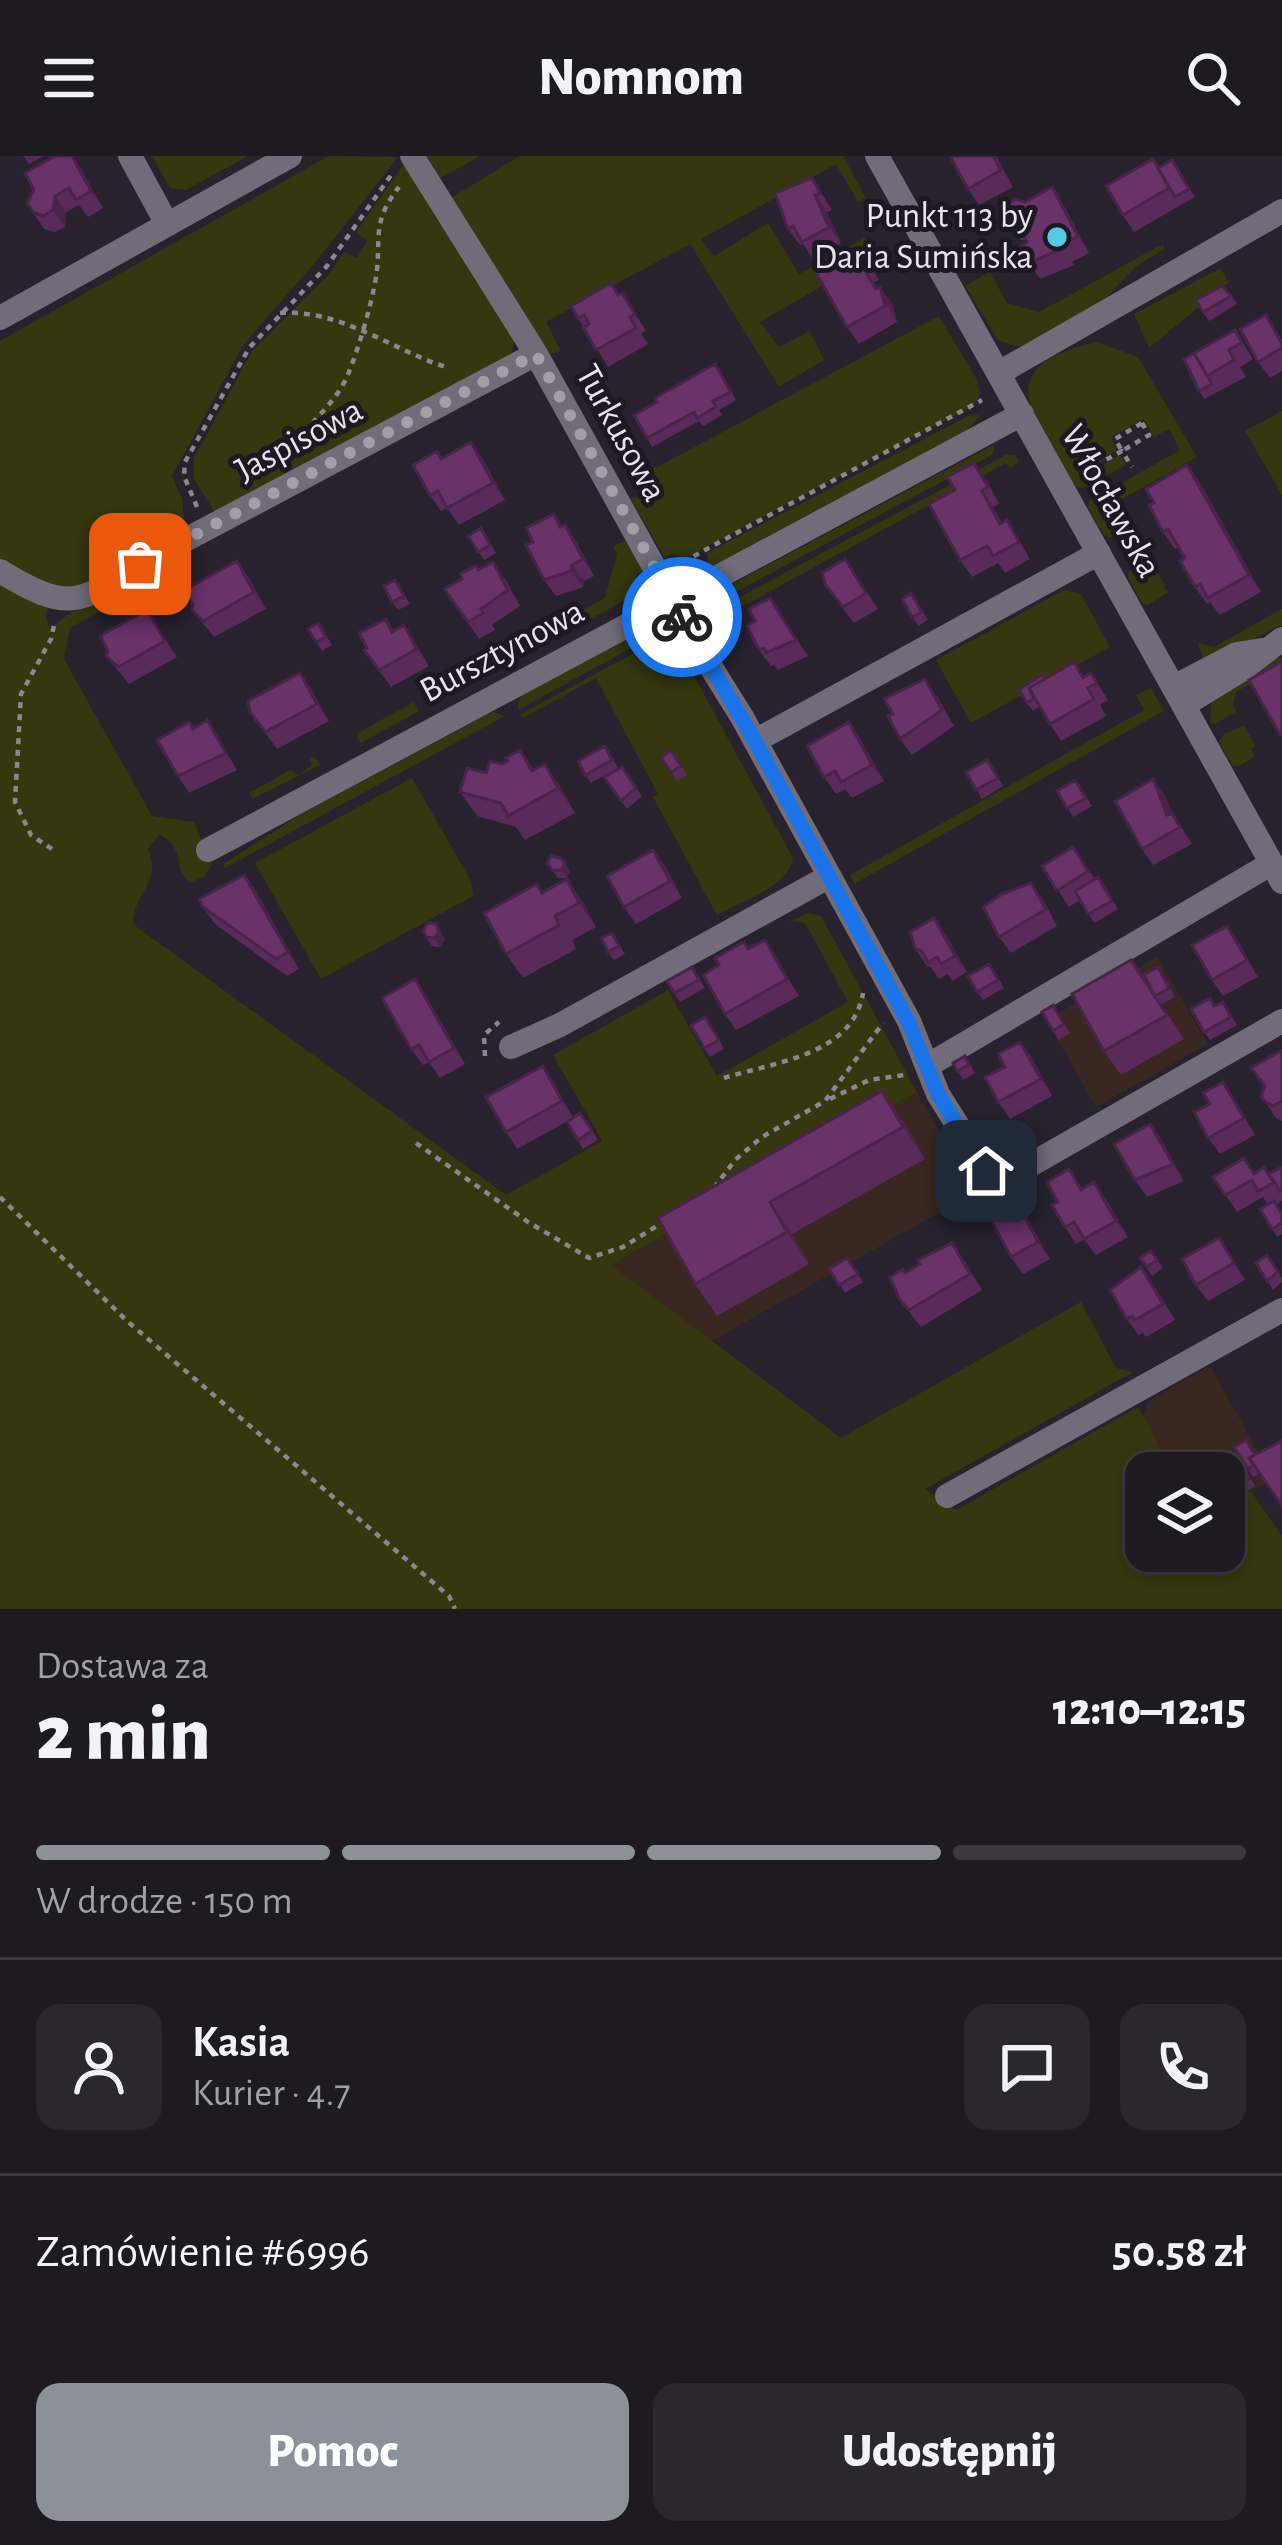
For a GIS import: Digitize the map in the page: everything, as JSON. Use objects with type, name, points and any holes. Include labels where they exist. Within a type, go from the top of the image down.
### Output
[{"type":"street","points":[[130,156],[167,224]]},
{"type":"street","points":[[0,318],[290,156]]},
{"type":"street","name":"Włocławska","points":[[877,156],[1277,873]]},
{"type":"street","name":"Turkusowa","points":[[411,159],[536,354],[908,1021],[920,1070],[993,1179],[1010,1176],[1282,1021]]},
{"type":"street","points":[[999,374],[1282,212]]},
{"type":"street","name":"Jaspisowa","points":[[0,571],[64,599],[88,598],[140,564],[536,354]]},
{"type":"street","name":"Bursztynowa","points":[[208,850],[1022,414]]},
{"type":"street","points":[[755,741],[1099,553]]},
{"type":"street","points":[[1179,696],[1243,670],[1273,645]]},
{"type":"street","points":[[920,1070],[1176,923],[1277,873]]},
{"type":"street","points":[[511,1047],[560,1025],[828,877]]},
{"type":"street","points":[[947,1496],[1282,1310]]},
{"type":"path","points":[[207,529],[186,484],[185,462],[249,348],[327,266],[411,159]]},
{"type":"path","points":[[267,497],[284,457],[338,393],[350,371],[375,284],[381,214],[411,159]]},
{"type":"path","points":[[280,313],[313,314],[439,365],[476,374],[501,373]]},
{"type":"path","points":[[673,560],[683,562],[982,400]]},
{"type":"path","points":[[1103,484],[1094,467],[1122,451],[1149,435],[1142,423],[1115,439],[1122,451],[1132,467]]},
{"type":"path","points":[[52,849],[31,835],[15,802],[22,694],[54,625]]},
{"type":"path","points":[[724,1078],[831,1044],[855,1018],[863,996],[863,975]]},
{"type":"path","points":[[490,1064],[482,1041],[489,1028],[505,1019]]},
{"type":"path","points":[[825,1101],[887,1019],[892,1030]]},
{"type":"path","points":[[710,1193],[762,1137],[869,1080],[920,1070]]},
{"type":"path","points":[[416,1143],[528,1222],[589,1258],[623,1247],[670,1219]]},
{"type":"path","points":[[0,1197],[127,1321],[448,1596],[455,1609]]},
{"type":"shaded area","points":[[152,156],[248,156],[186,190],[170,188]]},
{"type":"shaded area","points":[[329,156],[398,157],[243,345],[172,476],[182,499],[185,531],[75,589],[45,583],[0,559],[0,341]]},
{"type":"shaded area","points":[[423,156],[480,156],[437,180]]},
{"type":"shaded area","points":[[520,156],[843,156],[866,198],[858,202],[836,164],[701,239],[714,256],[768,223],[799,274],[864,238],[877,254],[760,322],[779,347],[810,331],[824,360],[779,387],[690,244],[546,322],[561,351],[547,355],[449,199]]},
{"type":"shaded area","points":[[404,164],[514,340],[512,354],[216,514],[194,479],[194,458],[252,351],[329,274],[344,252],[357,258],[367,241],[356,232]]},
{"type":"shaded area","points":[[1163,244],[1165,249],[1136,266],[1105,299],[1029,345],[998,340],[965,286],[990,272],[1007,303],[1039,312]]},
{"type":"shaded area","points":[[1221,268],[1227,281],[1232,280],[1149,348],[1134,314]]},
{"type":"shaded area","points":[[939,316],[977,380],[980,395],[973,406],[685,558],[673,554],[665,558],[631,499],[644,492],[633,480]]},
{"type":"shaded area","points":[[1097,342],[1138,357],[1197,457],[1119,501],[1129,527],[1110,538],[1088,508],[1089,501],[1104,493],[1108,499],[1111,489],[1180,450],[1169,429],[1154,437],[1143,419],[1111,437],[1117,450],[1097,463],[1100,467],[1120,455],[1126,465],[1104,477],[1094,474],[1096,480],[1076,487],[1035,418],[1030,381],[1040,366],[1062,353]]},
{"type":"shaded area","points":[[1282,411],[1282,495],[1245,431]]},
{"type":"shaded area","points":[[972,414],[981,416],[967,430],[708,568],[707,553]]},
{"type":"shaded area","points":[[995,444],[992,455],[732,594],[723,594],[721,590]]},
{"type":"shaded area","points":[[1006,455],[1015,455],[1019,462],[1010,468],[1006,463],[710,620],[715,610]]},
{"type":"shaded area","points":[[627,540],[644,571],[636,575],[635,595],[551,640],[546,630],[605,598],[617,554],[613,546]]},
{"type":"shaded area","points":[[1151,560],[1169,592],[1147,605],[1128,578],[1129,572]]},
{"type":"shaded area","points":[[0,580],[48,604],[50,629],[71,612],[117,592],[124,599],[70,628],[64,659],[152,816],[194,822],[212,864],[204,877],[189,883],[175,849],[159,835],[148,848],[152,870],[133,923],[506,1195],[602,1141],[553,1055],[668,990],[717,1076],[848,1002],[805,923],[790,921],[808,913],[821,916],[917,1092],[611,1265],[841,1438],[1081,1302],[1116,1368],[1133,1372],[925,1489],[956,1510],[1138,1407],[1163,1452],[1125,1452],[1125,1572],[1245,1572],[1245,1494],[1251,1491],[1282,1536],[1282,1609],[0,1609]]},
{"type":"shaded area","points":[[1064,590],[1081,594],[1110,647],[971,723],[936,660]]},
{"type":"shaded area","points":[[1282,609],[1282,625],[1204,663],[1198,643],[1214,647]]},
{"type":"shaded area","points":[[637,633],[635,646],[518,710],[520,696]]},
{"type":"shaded area","points":[[660,639],[681,652],[793,858],[773,885],[717,915],[596,678],[523,718],[521,714]]},
{"type":"shaded area","points":[[507,651],[512,661],[453,693],[448,684]]},
{"type":"shaded area","points":[[1270,658],[1282,658],[1282,665],[1236,692],[1236,712],[1210,723],[1211,702],[1247,681],[1246,676]]},
{"type":"shaded area","points":[[1151,688],[1164,711],[854,884],[850,875],[1144,710],[1136,695]]},
{"type":"shaded area","points":[[414,702],[419,711],[361,743],[356,734]]},
{"type":"shaded area","points":[[492,712],[505,716],[225,868],[223,864],[298,816]]},
{"type":"shaded area","points":[[1244,726],[1256,746],[1251,749],[1255,756],[1233,766],[1219,742],[1224,734]]},
{"type":"shaded area","points":[[314,756],[320,765],[252,799],[249,793],[290,770],[299,775],[312,765]]},
{"type":"shaded area","points":[[412,778],[471,881],[473,896],[321,979],[255,863]]},
{"type":"shaded area","points":[[1157,957],[1208,1044],[1096,1107],[1046,1020]]},
{"type":"shaded area","points":[[917,1092],[959,1165],[953,1205],[710,1342],[608,1266]]},
{"type":"shaded area","points":[[1210,1366],[1274,1479],[1245,1494],[1245,1452],[1162,1452],[1143,1417],[1148,1401]]},
{"type":"building","points":[[55,156],[72,156],[91,191],[76,200],[69,188],[55,196],[53,210],[43,216],[27,203],[34,190],[25,173]]},
{"type":"building","points":[[954,156],[993,156],[1001,170],[968,189]]},
{"type":"building","points":[[1153,159],[1169,188],[1123,215],[1106,186]]},
{"type":"building","points":[[1172,160],[1189,189],[1175,197],[1158,168]]},
{"type":"building","points":[[812,178],[829,227],[802,242],[793,226],[788,229],[775,193]]},
{"type":"building","points":[[1052,187],[1078,236],[1029,263],[1020,246],[1027,242],[1023,235],[1029,231],[1024,223],[1009,223],[1004,214],[1007,204],[1016,199],[1025,202]]},
{"type":"building","points":[[852,249],[857,256],[862,254],[867,264],[862,266],[876,289],[880,287],[885,306],[847,327],[815,271]]},
{"type":"building","points":[[611,283],[635,314],[630,317],[636,328],[596,350],[583,327],[589,324],[584,315],[578,318],[571,306]]},
{"type":"building","points":[[1222,286],[1231,296],[1203,312],[1196,300]]},
{"type":"building","points":[[1266,315],[1282,348],[1258,362],[1240,329]]},
{"type":"building","points":[[1235,330],[1242,343],[1229,350],[1234,360],[1207,376],[1194,353]]},
{"type":"building","points":[[1194,353],[1212,384],[1199,391],[1184,359]]},
{"type":"building","points":[[715,364],[731,392],[713,401],[716,407],[697,418],[694,412],[647,438],[634,415]]},
{"type":"building","points":[[471,442],[493,483],[447,508],[438,491],[430,495],[413,465],[437,451],[441,459]]},
{"type":"building","points":[[974,463],[988,487],[982,491],[1000,524],[1007,520],[1019,542],[993,556],[987,546],[960,560],[929,504],[955,490],[947,477]]},
{"type":"building","points":[[1187,465],[1249,575],[1208,598],[1200,584],[1195,587],[1168,529],[1163,532],[1146,489]]},
{"type":"building","points":[[554,514],[583,559],[571,571],[544,580],[526,545],[533,542],[526,528]]},
{"type":"building","points":[[481,528],[490,545],[478,552],[468,536]]},
{"type":"building","points":[[845,559],[866,593],[843,607],[822,573]]},
{"type":"building","points":[[237,561],[254,592],[203,621],[192,610],[185,590]]},
{"type":"building","points":[[493,562],[508,590],[468,622],[444,589],[462,579],[460,574]]},
{"type":"building","points":[[395,580],[404,596],[392,602],[384,586]]},
{"type":"building","points":[[152,583],[159,594],[150,599],[143,588]]},
{"type":"building","points":[[911,593],[922,612],[912,617],[902,599]]},
{"type":"building","points":[[770,598],[796,640],[766,653],[764,648],[759,650],[747,626],[755,621],[749,609]]},
{"type":"building","points":[[147,610],[165,641],[118,667],[106,656],[100,636]]},
{"type":"building","points":[[386,619],[392,632],[404,625],[417,649],[379,670],[364,650],[359,633]]},
{"type":"building","points":[[318,623],[326,637],[316,642],[308,629]]},
{"type":"building","points":[[1282,661],[1282,734],[1280,735],[1249,680]]},
{"type":"building","points":[[1074,662],[1083,678],[1091,673],[1097,683],[1088,688],[1094,699],[1050,724],[1029,688]]},
{"type":"building","points":[[300,673],[317,704],[265,732],[248,701]]},
{"type":"building","points":[[1043,675],[1045,679],[1029,688],[1034,698],[1027,703],[1019,689]]},
{"type":"building","points":[[925,679],[942,710],[900,739],[884,699]]},
{"type":"building","points":[[207,720],[226,753],[178,776],[157,740],[189,722],[193,729]]},
{"type":"building","points":[[849,722],[872,765],[841,782],[835,771],[824,777],[807,746]]},
{"type":"building","points":[[605,746],[612,760],[585,775],[578,761]]},
{"type":"building","points":[[520,750],[532,771],[545,764],[558,788],[508,816],[501,803],[460,792],[467,768],[486,773],[490,761],[502,764]]},
{"type":"building","points":[[671,750],[681,766],[671,772],[661,757]]},
{"type":"building","points":[[987,760],[998,778],[976,790],[966,772]]},
{"type":"building","points":[[622,767],[636,788],[621,801],[604,777]]},
{"type":"building","points":[[1153,779],[1167,815],[1172,813],[1180,827],[1142,849],[1115,801]]},
{"type":"building","points":[[1075,780],[1086,798],[1067,808],[1057,791]]},
{"type":"building","points":[[1073,847],[1088,871],[1057,891],[1042,866]]},
{"type":"building","points":[[653,850],[670,881],[624,907],[607,876]]},
{"type":"building","points":[[551,856],[565,863],[561,870],[552,870],[547,863]]},
{"type":"building","points":[[244,875],[288,952],[276,959],[203,907],[199,899]]},
{"type":"building","points":[[1098,877],[1112,901],[1088,914],[1075,891]]},
{"type":"building","points":[[567,879],[579,903],[555,916],[559,925],[506,954],[484,913],[537,884],[542,893]]},
{"type":"building","points":[[1031,883],[1046,909],[999,937],[983,907]]},
{"type":"building","points":[[934,918],[955,956],[941,964],[937,957],[928,962],[916,950],[910,932]]},
{"type":"building","points":[[428,923],[436,924],[439,931],[434,938],[423,931]]},
{"type":"building","points":[[1227,926],[1247,960],[1212,980],[1192,945]]},
{"type":"building","points":[[612,933],[619,946],[608,952],[601,938]]},
{"type":"building","points":[[765,940],[787,979],[725,1014],[703,975],[719,965],[715,958],[729,950],[744,942],[748,949]]},
{"type":"building","points":[[1131,960],[1167,1015],[1104,1051],[1072,994]]},
{"type":"building","points":[[989,964],[998,980],[977,992],[968,976]]},
{"type":"building","points":[[692,967],[699,980],[674,993],[667,981]]},
{"type":"building","points":[[1158,967],[1169,988],[1155,996],[1144,975]]},
{"type":"building","points":[[415,979],[454,1048],[429,1062],[419,1045],[411,1049],[382,998]]},
{"type":"building","points":[[1210,998],[1214,1006],[1223,1002],[1231,1017],[1204,1032],[1191,1009]]},
{"type":"building","points":[[1053,1005],[1064,1024],[1053,1031],[1042,1012]]},
{"type":"building","points":[[705,1017],[719,1040],[704,1048],[691,1025]]},
{"type":"building","points":[[1020,1042],[1041,1079],[998,1102],[985,1077],[1005,1067],[998,1054]]},
{"type":"building","points":[[1282,1050],[1282,1101],[1273,1106],[1261,1096],[1265,1086],[1251,1068]]},
{"type":"building","points":[[965,1056],[969,1065],[957,1071],[953,1063]]},
{"type":"building","points":[[543,1066],[562,1101],[506,1132],[486,1097]]},
{"type":"building","points":[[1223,1082],[1244,1118],[1208,1138],[1194,1112],[1210,1104],[1203,1093]]},
{"type":"building","points":[[882,1091],[903,1127],[770,1202],[787,1232],[695,1284],[658,1218]]},
{"type":"building","points":[[580,1113],[592,1131],[578,1140],[567,1122]]},
{"type":"building","points":[[1150,1124],[1173,1164],[1135,1180],[1114,1144]]},
{"type":"building","points":[[1244,1158],[1254,1174],[1264,1167],[1274,1183],[1258,1191],[1252,1180],[1225,1195],[1213,1177]]},
{"type":"building","points":[[1282,1167],[1282,1190],[1280,1191],[1269,1174]]},
{"type":"building","points":[[1069,1169],[1081,1190],[1094,1182],[1116,1221],[1084,1239],[1074,1222],[1065,1227],[1052,1205],[1058,1202],[1047,1182]]},
{"type":"building","points":[[1015,1199],[1038,1242],[1011,1257],[988,1214]]},
{"type":"building","points":[[1274,1201],[1282,1223],[1272,1229],[1260,1209]]},
{"type":"building","points":[[1219,1238],[1234,1263],[1196,1285],[1182,1259]]},
{"type":"building","points":[[952,1243],[970,1274],[909,1310],[890,1277],[903,1269],[905,1273],[920,1264],[918,1260]]},
{"type":"building","points":[[1151,1251],[1157,1260],[1147,1267],[1140,1258]]},
{"type":"building","points":[[1267,1255],[1278,1272],[1267,1281],[1256,1263]]},
{"type":"building","points":[[847,1258],[858,1274],[839,1285],[829,1269]]},
{"type":"building","points":[[1141,1267],[1163,1304],[1135,1320],[1127,1319],[1110,1290]]},
{"type":"building","points":[[1246,1440],[1255,1455],[1249,1458],[1254,1465],[1248,1469],[1245,1452],[1234,1447]]},
{"type":"building","points":[[1282,1441],[1282,1506],[1249,1458]]},
{"type":"way so far","points":[[140,564],[536,354],[682,617]]},
{"type":"place","name":"Punkt 113 by Daria Sumińska","points":[[1057,237]]},
{"type":"route","points":[[682,617],[908,1021],[938,1094],[986,1171]]}]
